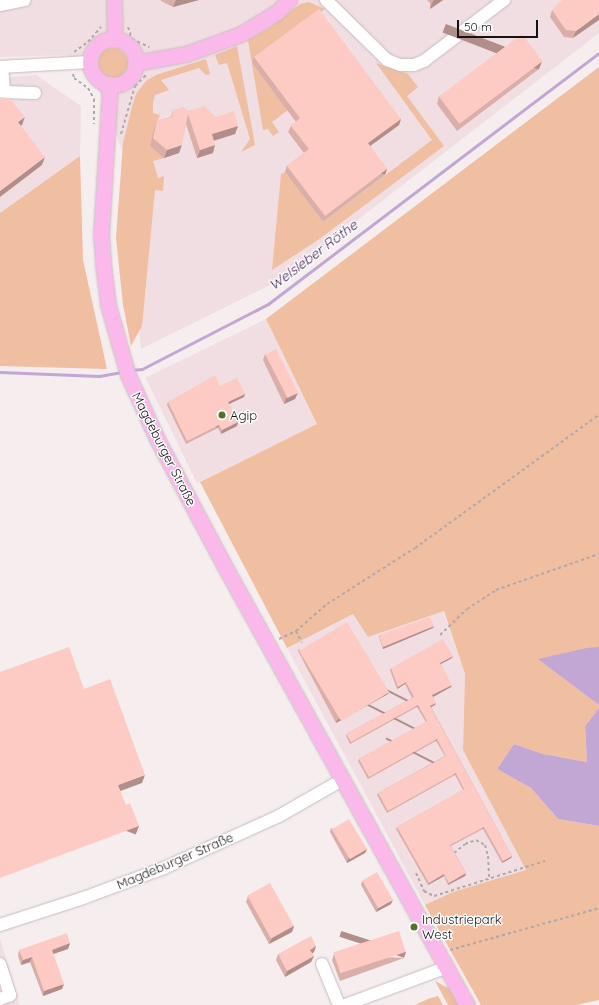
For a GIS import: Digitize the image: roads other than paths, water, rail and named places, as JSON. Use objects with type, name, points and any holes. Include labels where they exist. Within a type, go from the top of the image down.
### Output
[{"type":"main road","points":[[114,0],[116,39]]},
{"type":"main road","points":[[145,58],[116,39],[101,42],[95,47],[90,62],[97,79],[110,84],[127,80],[145,58],[201,50],[242,34],[277,12],[289,0]]},
{"type":"main road","name":"Magdeburger Straße","points":[[110,84],[101,234],[108,305],[128,375],[164,453],[342,780],[467,1005]]},
{"type":"street","points":[[0,5],[25,0]]},
{"type":"street","points":[[326,0],[387,60],[400,65],[414,65],[424,61],[504,0]]},
{"type":"street","points":[[35,93],[4,92],[1,67],[90,62]]},
{"type":"street","name":"Magdeburger Straße","points":[[0,925],[86,897],[164,868],[279,816],[342,780]]},
{"type":"street","points":[[345,1005],[443,961]]},
{"type":"street","points":[[0,964],[10,995],[0,999]]},
{"type":"street","points":[[322,964],[338,1005]]},
{"type":"waterway","name":"Welsleber Röthe","points":[[131,370],[142,369],[268,304],[599,53]]},
{"type":"waterway","name":"Welsleber Röthe","points":[[0,372],[99,376],[122,372]]},
{"type":"place","name":"Agip","points":[[222,415]]},
{"type":"place","name":"Industriepark West","points":[[414,927]]}]
